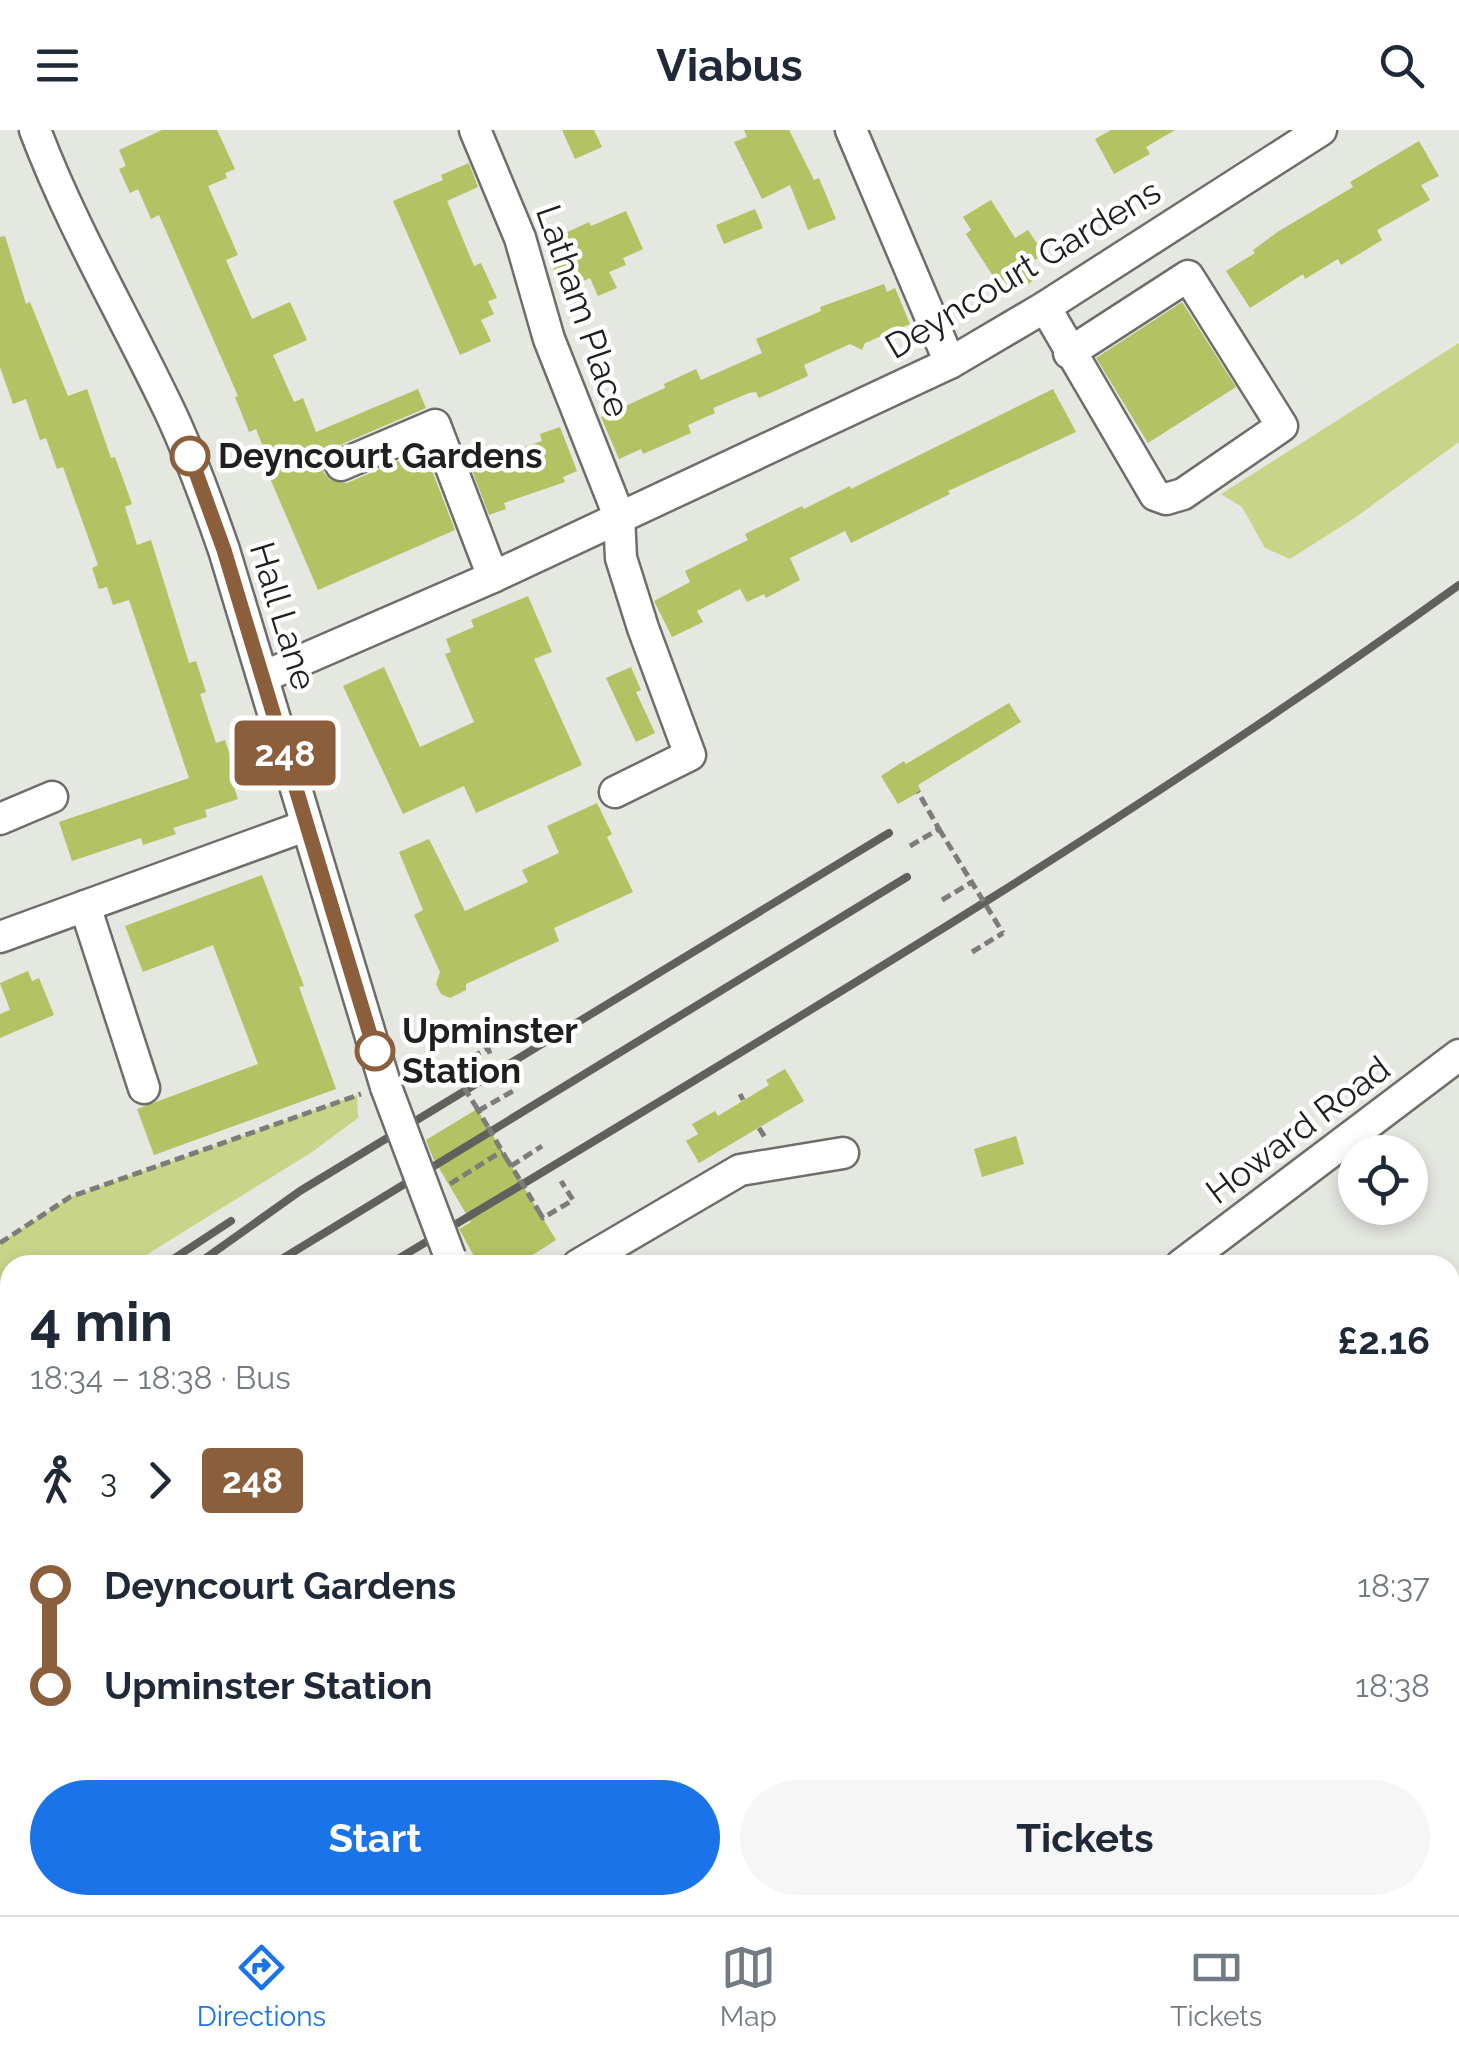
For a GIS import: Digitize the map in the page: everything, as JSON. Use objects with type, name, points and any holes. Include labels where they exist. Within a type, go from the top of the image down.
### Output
[{"type":"street","name":"Hall Lane","points":[[36,130],[57,186],[196,472],[263,678],[386,1086],[449,1255]]},
{"type":"street","name":"Latham Place","points":[[475,130],[520,238],[549,339],[618,516],[626,576],[690,755],[615,792]]},
{"type":"street","points":[[850,130],[950,363]]},
{"type":"street","name":"Deyncourt Gardens","points":[[263,678],[492,577],[950,363],[1320,130]]},
{"type":"street","points":[[1044,307],[1069,353],[1155,494],[1166,499],[1184,494],[1282,426],[1188,276],[1069,353]]},
{"type":"street","points":[[342,466],[435,425],[492,577]]},
{"type":"street","points":[[0,819],[52,797]]},
{"type":"street","points":[[0,937],[306,826]]},
{"type":"street","points":[[85,906],[144,1088]]},
{"type":"street","name":"Howard Road","points":[[1194,1255],[1459,1055]]},
{"type":"street","points":[[595,1255],[740,1170],[843,1153]]},
{"type":"path","points":[[918,792],[1002,934],[972,952]]},
{"type":"path","points":[[910,846],[939,829]]},
{"type":"path","points":[[942,900],[972,882]]},
{"type":"path","points":[[489,1051],[452,1069],[543,1218],[573,1200],[560,1181]]},
{"type":"path","points":[[0,1243],[70,1198],[386,1086]]},
{"type":"path","points":[[478,1111],[513,1091]]},
{"type":"path","points":[[511,1166],[542,1146]]},
{"type":"path","points":[[428,1198],[502,1151]]},
{"type":"green space","points":[[1459,343],[1459,442],[1356,517],[1290,559],[1265,548],[1242,507],[1221,494]]},
{"type":"green space","points":[[357,1095],[358,1118],[312,1152],[146,1255],[0,1255],[0,1243],[70,1197]]},
{"type":"building","points":[[162,130],[217,130],[235,169],[225,173],[227,178],[208,186],[238,255],[226,260],[252,319],[290,302],[307,340],[273,355],[294,402],[303,398],[316,432],[418,389],[426,408],[333,448],[323,462],[324,473],[331,480],[347,483],[424,450],[455,530],[318,590],[266,469],[271,467],[256,429],[249,432],[235,397],[238,396],[159,215],[151,219],[138,189],[130,193],[119,169],[126,166],[119,150]]},
{"type":"building","points":[[562,130],[594,130],[602,147],[575,159]]},
{"type":"building","points":[[744,130],[789,130],[814,180],[819,178],[836,219],[808,230],[790,185],[762,199],[734,142],[747,137]]},
{"type":"building","points":[[1111,130],[1175,130],[1146,147],[1150,154],[1114,174],[1095,139]]},
{"type":"building","points":[[1419,141],[1439,176],[1421,185],[1430,200],[1377,230],[1382,240],[1341,265],[1338,259],[1305,279],[1303,274],[1250,308],[1226,271],[1255,253],[1253,250],[1279,231],[1353,187],[1350,182]]},
{"type":"building","points":[[469,163],[478,187],[447,201],[474,266],[481,263],[497,298],[488,301],[494,314],[481,320],[491,341],[460,355],[393,201],[443,180],[441,175]]},
{"type":"building","points":[[991,200],[1015,238],[1028,230],[1044,254],[1030,263],[1039,277],[1012,294],[1004,280],[998,284],[966,234],[971,230],[963,217]]},
{"type":"building","points":[[755,209],[763,228],[724,244],[716,225]]},
{"type":"building","points":[[626,211],[643,249],[623,258],[626,265],[609,272],[617,288],[598,296],[590,278],[563,290],[544,247],[589,222],[591,226]]},
{"type":"building","points":[[5,236],[26,304],[30,302],[68,396],[87,389],[132,504],[125,507],[137,545],[151,540],[189,663],[196,661],[206,692],[200,694],[216,743],[225,740],[236,773],[230,775],[238,799],[205,810],[207,817],[173,828],[176,834],[143,845],[141,838],[72,861],[59,822],[189,778],[129,600],[113,605],[107,587],[99,589],[92,568],[98,565],[63,467],[57,469],[46,438],[40,440],[26,399],[13,404],[0,367],[0,237]]},
{"type":"building","points":[[884,284],[887,292],[895,288],[910,324],[865,343],[862,350],[850,344],[804,365],[808,376],[759,398],[756,392],[749,393],[713,408],[715,413],[688,425],[691,433],[643,454],[641,449],[619,459],[601,417],[696,369],[701,380],[762,353],[756,339],[821,311],[820,307]]},
{"type":"building","points":[[1182,302],[1236,387],[1148,443],[1096,358]]},
{"type":"building","points":[[1053,389],[1076,432],[948,491],[950,494],[851,543],[845,531],[790,558],[800,580],[766,598],[764,594],[747,602],[740,589],[697,611],[703,622],[672,637],[654,601],[690,582],[685,571],[748,540],[745,534],[802,506],[804,509],[850,486],[851,489]]},
{"type":"building","points":[[560,427],[577,471],[563,477],[565,482],[504,503],[506,509],[489,515],[470,465],[542,441],[540,434]]},
{"type":"building","points":[[528,596],[552,652],[534,659],[582,765],[476,813],[464,786],[403,814],[343,686],[384,667],[420,747],[474,722],[445,654],[451,652],[446,639],[474,627],[471,620]]},
{"type":"building","points":[[631,667],[641,690],[636,692],[655,733],[636,742],[606,678]]},
{"type":"building","points":[[1009,703],[1021,722],[918,785],[921,791],[898,804],[881,776]]},
{"type":"building","points":[[597,803],[612,834],[607,837],[633,892],[554,928],[559,941],[466,984],[466,990],[450,998],[441,994],[436,984],[440,972],[414,915],[423,910],[399,852],[429,839],[465,911],[528,882],[522,870],[559,853],[547,826]]},
{"type":"building","points":[[262,875],[304,986],[299,987],[336,1089],[154,1155],[137,1109],[258,1064],[213,945],[143,972],[125,926]]},
{"type":"building","points":[[28,971],[32,981],[39,978],[54,1015],[0,1038],[0,1014],[10,1010],[0,983]]},
{"type":"building","points":[[785,1069],[804,1101],[699,1163],[686,1141],[698,1134],[692,1124],[715,1111],[718,1116],[769,1085],[766,1080]]},
{"type":"building","name":"Upminster Station","points":[[477,1109],[556,1240],[533,1255],[473,1255],[459,1229],[471,1222],[426,1140]]},
{"type":"building","points":[[1016,1136],[1024,1164],[982,1177],[974,1149]]},
{"type":"railway","points":[[405,1255],[1064,852],[1459,585]]},
{"type":"railway","points":[[210,1255],[300,1191],[889,833]]},
{"type":"railway","points":[[288,1255],[907,877]]},
{"type":"railway","points":[[179,1255],[231,1221]]},
{"type":"bus line","name":"248","points":[[190,456],[224,550],[375,1051]]},
{"type":"place","name":"Deyncourt Gardens","points":[[190,456]]},
{"type":"place","name":"Upminster Station","points":[[375,1051]]}]
